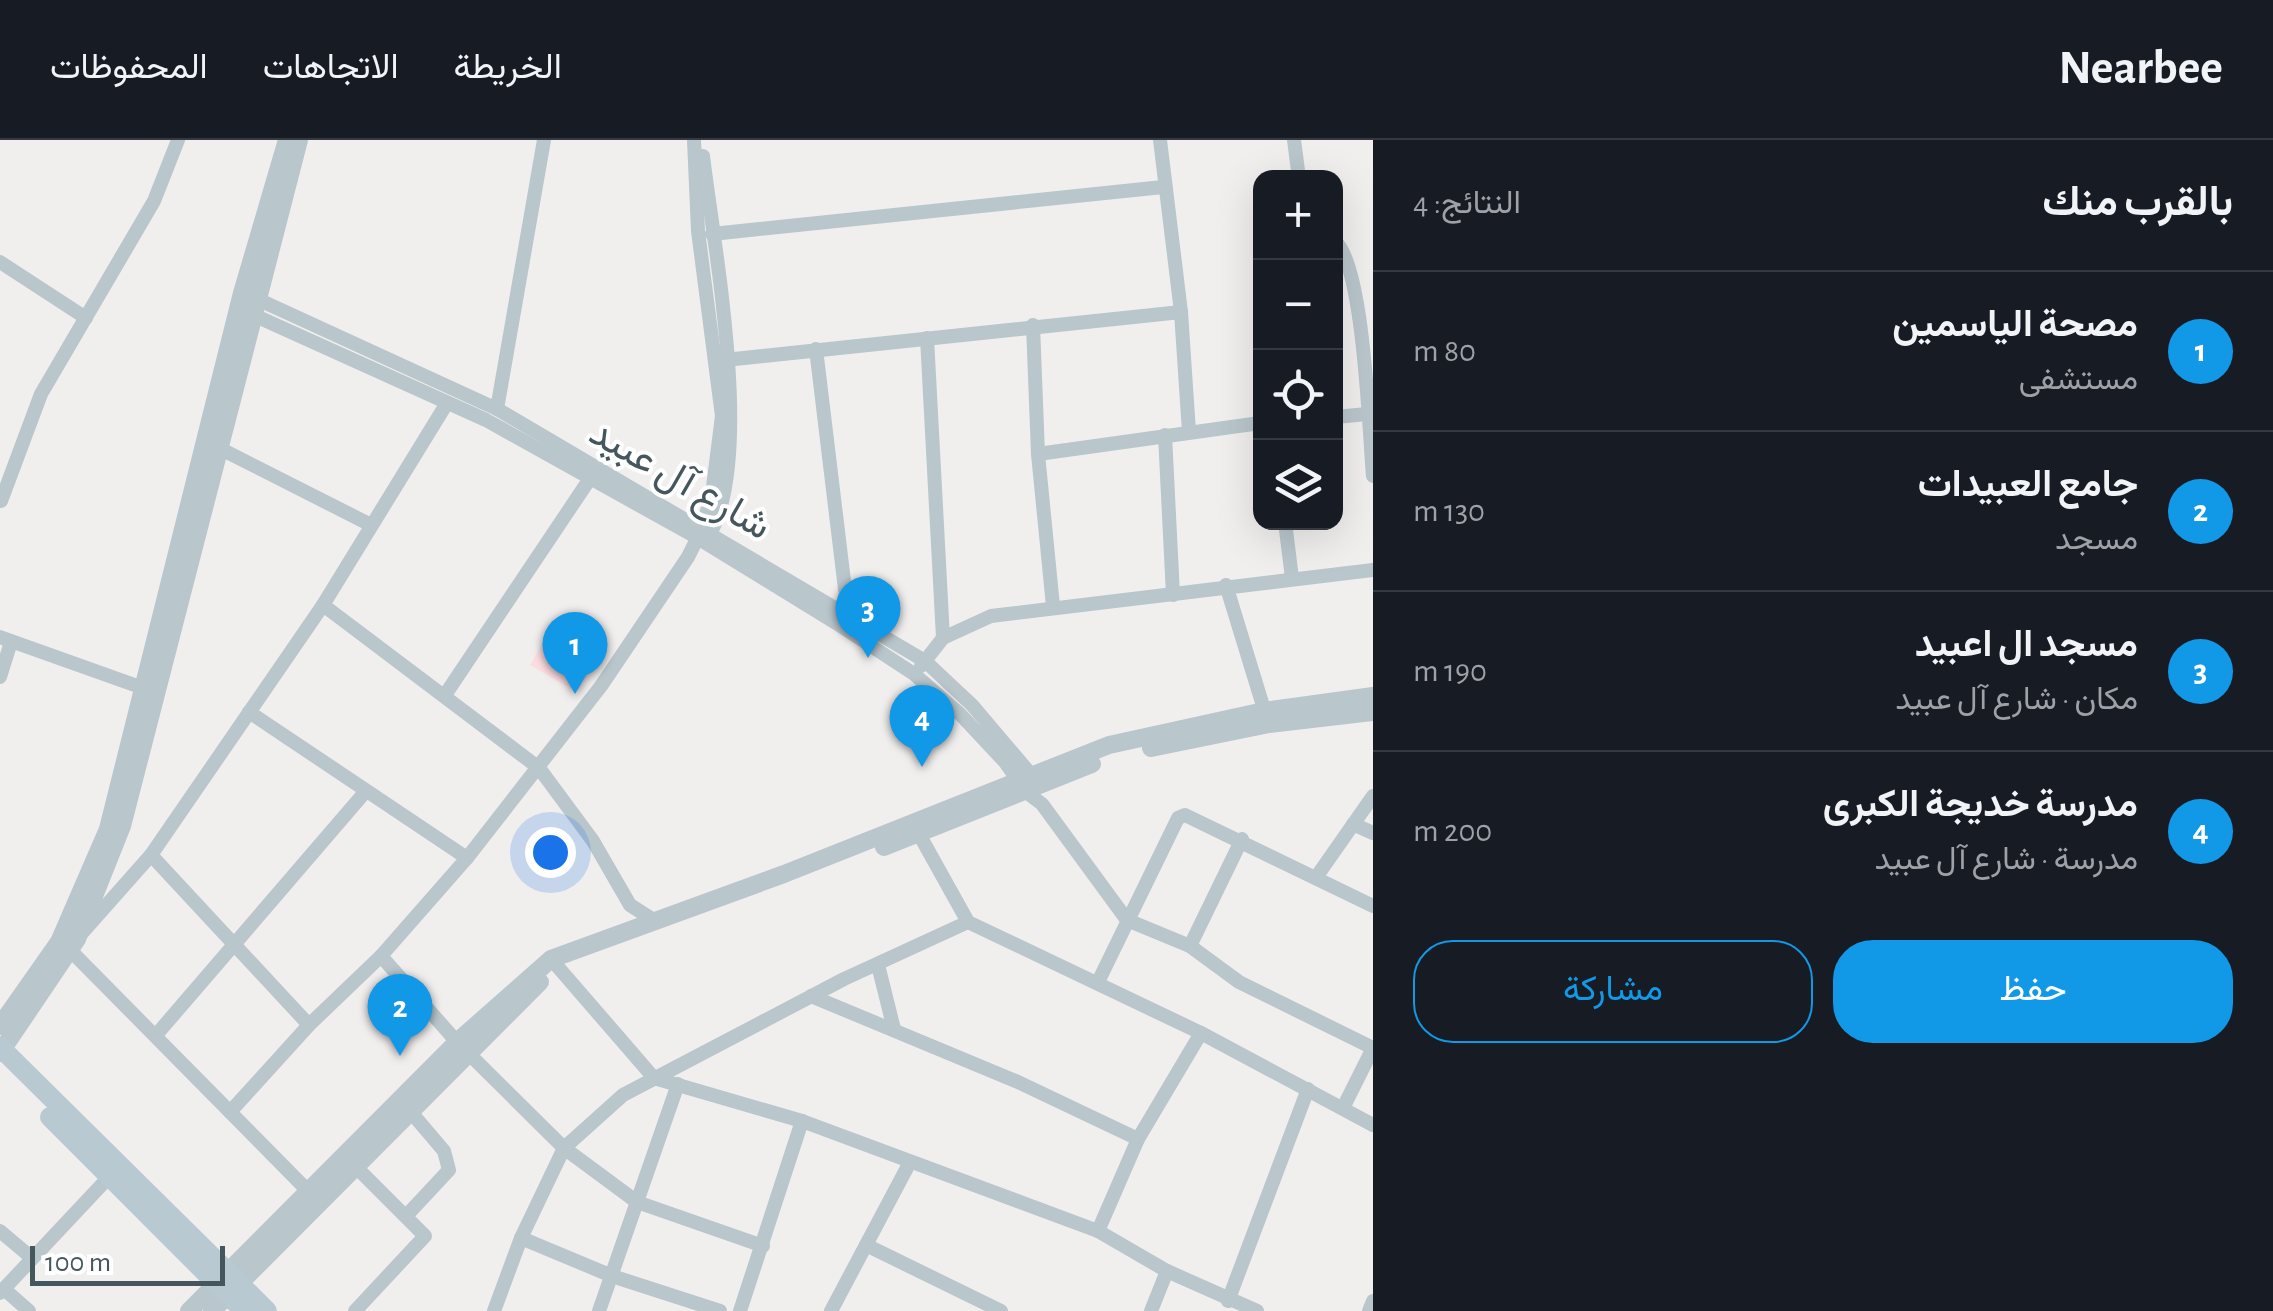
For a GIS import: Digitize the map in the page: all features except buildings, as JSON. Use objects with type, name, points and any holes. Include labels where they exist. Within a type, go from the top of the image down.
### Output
[{"type":"main road","points":[[1,1054],[109,1177],[227,1283],[266,1311]]},
{"type":"main road","points":[[1,1054],[227,1283],[244,1311]]},
{"type":"street","points":[[1,501],[41,394],[154,201],[178,140]]},
{"type":"street","points":[[74,945],[122,826],[219,448],[286,140]]},
{"type":"street","points":[[0,1026],[59,942],[94,868],[249,304],[299,140]]},
{"type":"street","points":[[497,409],[544,140]]},
{"type":"street","points":[[230,1112],[309,1024],[381,956],[467,858],[539,768],[704,535],[730,460],[732,420],[698,140]]},
{"type":"street","points":[[698,140],[698,231],[722,416],[704,535]]},
{"type":"street","points":[[1160,140],[1182,312],[1189,432]]},
{"type":"street","points":[[1294,140],[1298,170]]},
{"type":"street","points":[[712,234],[1163,187]]},
{"type":"street","points":[[1343,254],[1356,294],[1373,476]]},
{"type":"street","points":[[0,262],[86,318]]},
{"type":"street","points":[[1356,294],[1373,290]]},
{"type":"street","name":"شارع آل عبيد","points":[[249,304],[447,403],[589,480],[704,535],[925,661],[1032,787]]},
{"type":"street","name":"شارع آل عبيد","points":[[249,304],[497,409],[704,535],[914,674],[1032,787]]},
{"type":"street","points":[[726,360],[1182,312]]},
{"type":"street","points":[[1033,325],[1038,454],[1054,606]]},
{"type":"street","points":[[927,338],[942,638]]},
{"type":"street","points":[[816,348],[848,614]]},
{"type":"street","points":[[1,1054],[74,945],[151,855],[323,605],[447,403]]},
{"type":"street","points":[[1343,416],[1367,414]]},
{"type":"street","points":[[1038,454],[1253,424]]},
{"type":"street","points":[[1166,434],[1173,594]]},
{"type":"street","points":[[219,448],[371,525]]},
{"type":"street","points":[[444,694],[589,480]]},
{"type":"street","points":[[1286,530],[1292,578]]},
{"type":"street","points":[[914,674],[942,638],[991,616],[1373,570]]},
{"type":"street","points":[[1226,585],[1266,718]]},
{"type":"street","points":[[323,605],[539,768],[593,841],[630,905],[655,921]]},
{"type":"street","points":[[0,678],[6,639],[143,688]]},
{"type":"street","points":[[554,964],[919,834],[1112,756],[1373,696]]},
{"type":"street","points":[[249,712],[467,858]]},
{"type":"street","points":[[1266,718],[1373,712]]},
{"type":"street","points":[[1032,787],[1127,920],[1190,946],[1240,982],[1373,1048],[1342,1108]]},
{"type":"street","points":[[212,1311],[227,1283],[310,1193],[554,964],[623,932],[1032,787]]},
{"type":"street","points":[[157,1034],[366,791]]},
{"type":"street","points":[[1317,876],[1373,796]]},
{"type":"street","points":[[1098,982],[1182,816],[1193,816],[1242,839],[1373,906]]},
{"type":"street","points":[[1353,824],[1373,833]]},
{"type":"street","points":[[919,834],[968,922],[1201,1032],[1373,1124]]},
{"type":"street","points":[[1190,946],[1242,839]]},
{"type":"street","points":[[151,855],[309,1024]]},
{"type":"street","points":[[623,932],[630,905]]},
{"type":"street","points":[[494,1311],[521,1238],[564,1148],[623,1095],[810,996],[968,922]]},
{"type":"street","points":[[74,945],[310,1193]]},
{"type":"street","points":[[381,956],[462,1047],[564,1148],[637,1202],[762,1246]]},
{"type":"street","points":[[554,964],[654,1078],[802,1122],[1098,1232],[1167,1271],[1257,1311]]},
{"type":"street","points":[[878,965],[894,1029]]},
{"type":"street","points":[[810,996],[894,1029],[1138,1140]]},
{"type":"street","points":[[1098,1232],[1138,1140],[1201,1032]]},
{"type":"street","points":[[189,1311],[227,1283],[355,1166],[410,1111],[462,1047]]},
{"type":"street","points":[[599,1311],[678,1084]]},
{"type":"street","points":[[1228,1300],[1308,1089]]},
{"type":"street","points":[[408,1214],[449,1170],[444,1151],[410,1111]]},
{"type":"street","points":[[740,1311],[802,1122]]},
{"type":"street","points":[[831,1311],[908,1164]]},
{"type":"street","points":[[355,1166],[408,1214],[425,1238],[355,1311]]},
{"type":"street","points":[[29,1311],[2,1291],[109,1177]]},
{"type":"street","points":[[0,1231],[32,1258]]},
{"type":"street","points":[[521,1238],[612,1276],[720,1311]]},
{"type":"street","points":[[866,1245],[1001,1311]]},
{"type":"street","points":[[1151,1311],[1167,1271]]},
{"type":"street","points":[[1370,1311],[1373,1301]]},
{"type":"shaded area","points":[[548,634],[595,661],[577,692],[530,665]]},
{"type":"place","name":"مسجد ال اعبيد","points":[[868,658]]},
{"type":"place","name":"مصحة الياسمين","points":[[575,694]]},
{"type":"place","name":"مدرسة خديجة الكبرى","points":[[922,767]]},
{"type":"place","name":"جامع العبيدات","points":[[400,1056]]}]
